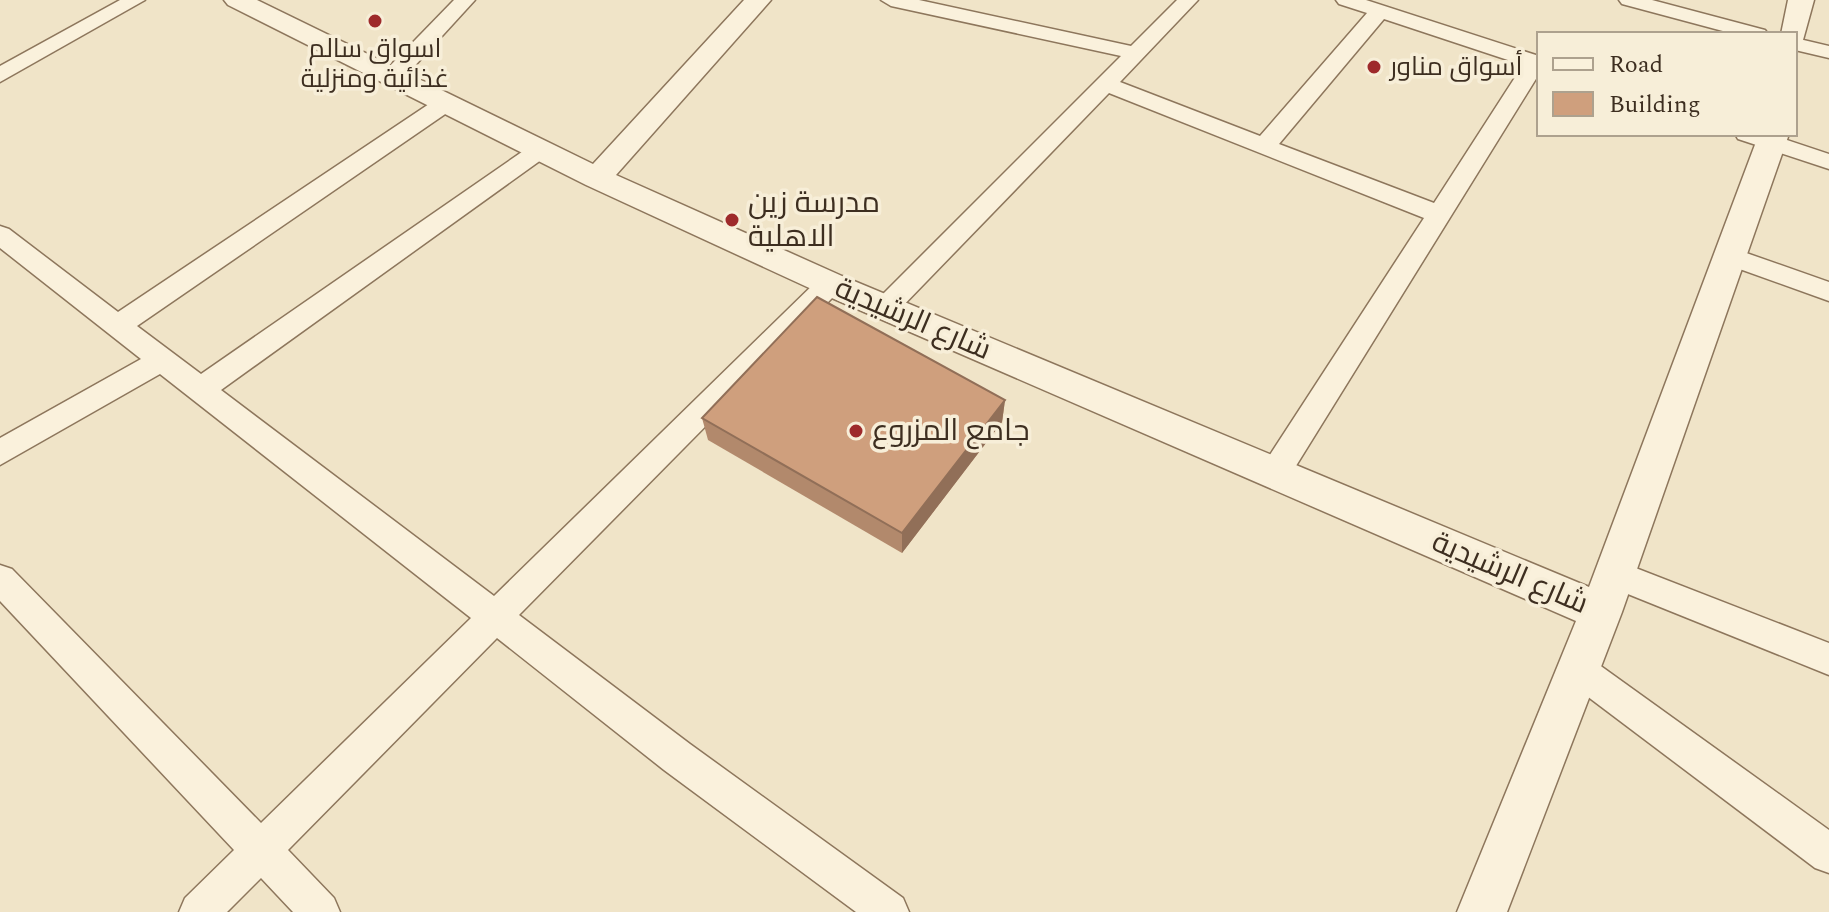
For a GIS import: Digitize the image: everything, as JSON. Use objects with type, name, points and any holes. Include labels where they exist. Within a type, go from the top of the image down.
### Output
[{"type":"street","points":[[0,75],[135,0]]},
{"type":"street","name":"شارع الرشيدية","points":[[237,0],[597,178],[830,284],[1601,612]]},
{"type":"street","points":[[392,77],[465,0]]},
{"type":"street","points":[[597,178],[758,0]]},
{"type":"street","points":[[891,0],[967,7],[1136,53]]},
{"type":"street","points":[[886,307],[1188,0]]},
{"type":"street","points":[[1346,0],[1537,62]]},
{"type":"street","points":[[1629,0],[1750,32]]},
{"type":"street","points":[[1794,32],[1801,0]]},
{"type":"street","points":[[1264,146],[1380,11]]},
{"type":"street","points":[[1797,44],[1829,52]]},
{"type":"street","points":[[1275,473],[1437,214],[1537,64]]},
{"type":"street","points":[[1105,84],[1437,214]]},
{"type":"street","points":[[118,325],[446,103]]},
{"type":"street","points":[[1482,912],[1579,670],[1732,257],[1764,137],[1829,162]]},
{"type":"street","points":[[201,389],[540,150]]},
{"type":"street","points":[[0,235],[677,757],[889,912]]},
{"type":"street","points":[[1732,257],[1829,292]]},
{"type":"street","points":[[199,912],[830,284]]},
{"type":"street","points":[[0,453],[163,359]]},
{"type":"street","points":[[1615,574],[1829,659]]},
{"type":"street","points":[[0,579],[320,912]]},
{"type":"street","points":[[1579,670],[1829,854]]},
{"type":"building","name":"جامع المزروع","points":[[817,297],[1005,400],[902,533],[702,418]]},
{"type":"place","name":"اسواق سالم غذائية ومنزلية","points":[[375,21]]},
{"type":"place","name":"أسواق مناور","points":[[1374,67]]},
{"type":"place","name":"مدرسة زين الاهلية","points":[[732,220]]},
{"type":"place","name":"جامع المزروع","points":[[856,431]]}]
